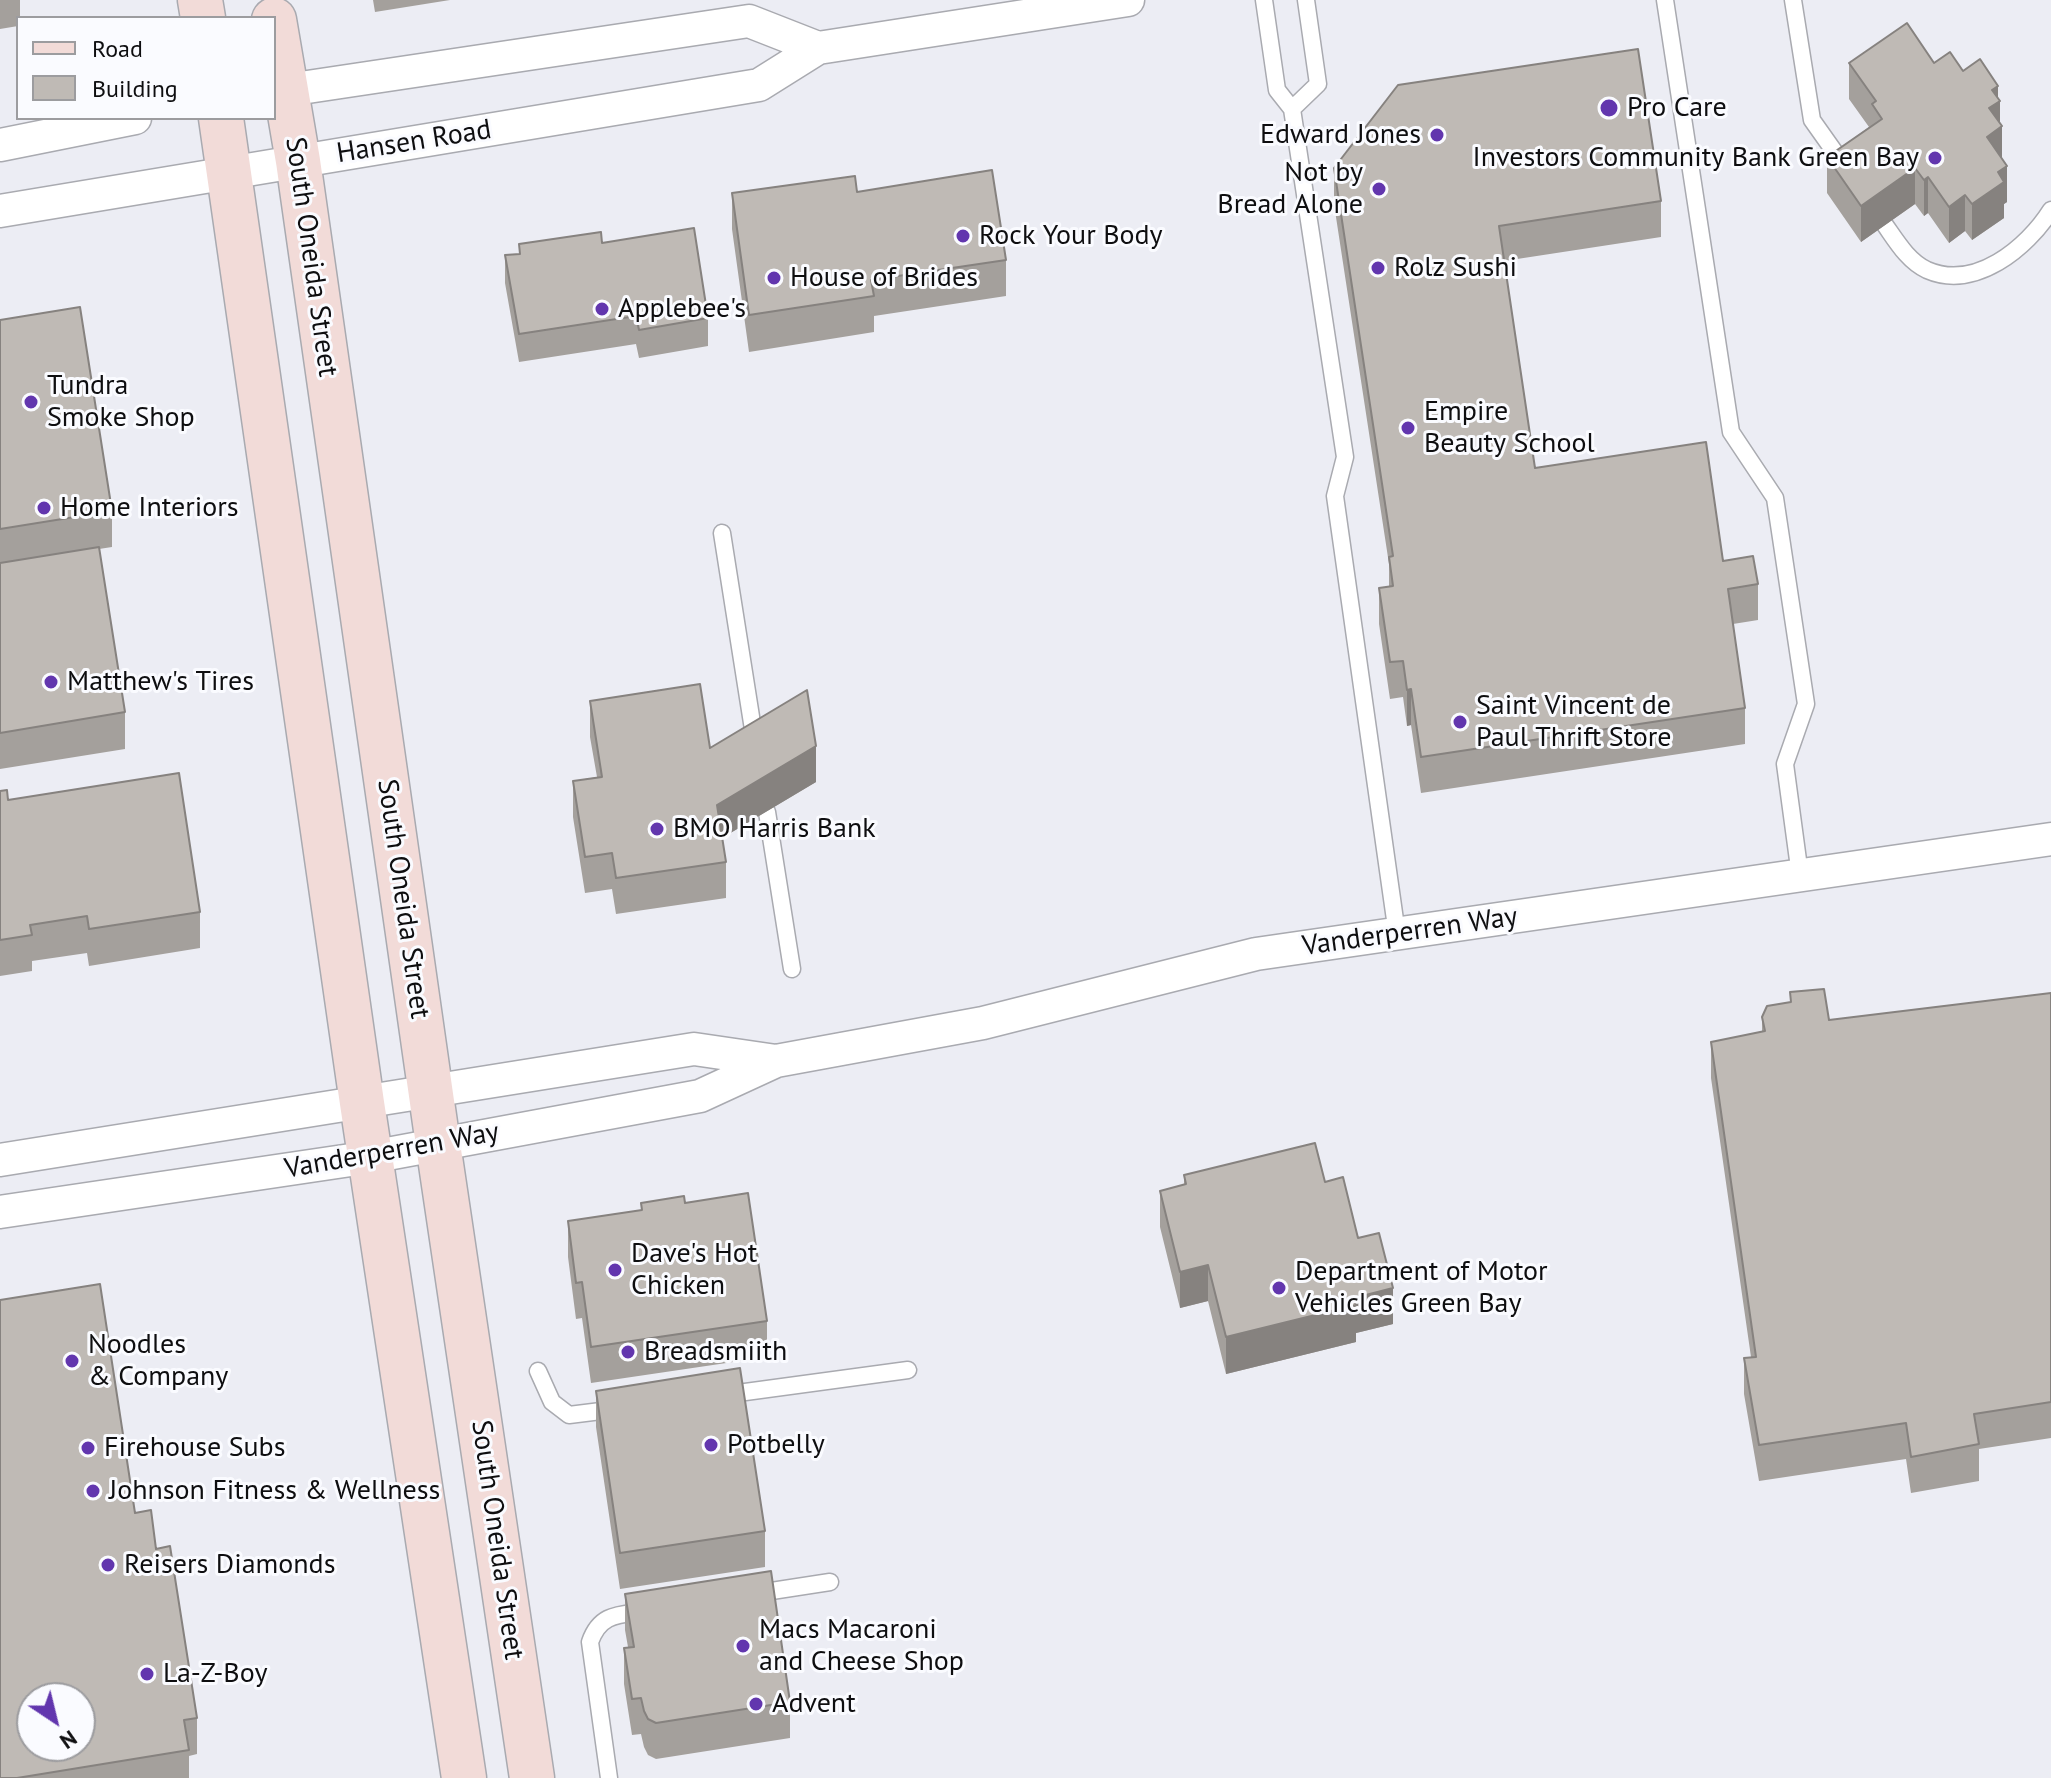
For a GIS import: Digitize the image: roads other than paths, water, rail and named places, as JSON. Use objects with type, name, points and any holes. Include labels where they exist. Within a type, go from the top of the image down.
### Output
[{"type":"street","name":"Hansen Road","points":[[0,211],[759,85],[818,48],[1128,0]]},
{"type":"street","points":[[281,91],[749,21],[818,48]]},
{"type":"street","name":"South Oneida Street","points":[[276,40],[281,91],[298,161],[532,1778]]},
{"type":"street","points":[[0,145],[125,120]]},
{"type":"street","points":[[221,120],[362,1103],[464,1778]]},
{"type":"street","name":"Vanderperren Way","points":[[0,1212],[371,1157],[700,1096],[776,1061],[983,1023],[1256,954],[2051,839]]},
{"type":"street","name":"Vanderperren Way","points":[[0,1160],[694,1049],[776,1061]]},
{"type":"lane","points":[[1264,0],[1277,90],[1292,109],[1345,457],[1335,496],[1397,934]]},
{"type":"lane","points":[[1292,109],[1318,84],[1306,0]]},
{"type":"lane","points":[[1665,0],[1731,432],[1775,498],[1780,527],[1806,704],[1785,764],[1800,875]]},
{"type":"lane","points":[[1793,0],[1812,120],[1851,176]]},
{"type":"lane","points":[[1885,225],[1905,254],[1925,269],[1947,276],[1969,275],[1993,265],[2018,248],[2040,228],[2051,210]]},
{"type":"lane","points":[[722,533],[757,755]]},
{"type":"lane","points":[[767,812],[792,969]]},
{"type":"lane","points":[[708,1397],[908,1370]]},
{"type":"lane","points":[[538,1371],[552,1402],[569,1415],[630,1407]]},
{"type":"lane","points":[[738,1597],[830,1582]]},
{"type":"lane","points":[[609,1778],[590,1642],[594,1628],[604,1619],[661,1609]]},
{"type":"place","name":"Pro Care","points":[[1609,108]]},
{"type":"place","name":"Edward Jones","points":[[1437,135]]},
{"type":"place","name":"Investors Community Bank Green Bay","points":[[1935,158]]},
{"type":"place","name":"Not by Bread Alone","points":[[1379,189]]},
{"type":"place","name":"Rock Your Body","points":[[963,236]]},
{"type":"place","name":"Rolz Sushi","points":[[1378,268]]},
{"type":"place","name":"House of Brides","points":[[774,278]]},
{"type":"place","name":"Applebee's","points":[[602,309]]},
{"type":"place","name":"Tundra Smoke Shop","points":[[31,402]]},
{"type":"place","name":"Empire Beauty School","points":[[1408,428]]},
{"type":"place","name":"Home Interiors","points":[[44,508]]},
{"type":"place","name":"Matthew's Tires","points":[[51,682]]},
{"type":"place","name":"Saint Vincent de Paul Thrift Store","points":[[1460,722]]},
{"type":"place","name":"BMO Harris Bank","points":[[657,829]]},
{"type":"place","name":"Dave's Hot Chicken","points":[[615,1270]]},
{"type":"place","name":"Department of Motor Vehicles Green Bay","points":[[1279,1288]]},
{"type":"place","name":"Breadsmiith","points":[[628,1352]]},
{"type":"place","name":"Noodles & Company","points":[[72,1361]]},
{"type":"place","name":"Potbelly","points":[[711,1445]]},
{"type":"place","name":"Firehouse Subs","points":[[88,1448]]},
{"type":"place","name":"Johnson Fitness & Wellness","points":[[93,1491]]},
{"type":"place","name":"Reisers Diamonds","points":[[108,1565]]},
{"type":"place","name":"Macs Macaroni and Cheese Shop","points":[[743,1646]]},
{"type":"place","name":"La-Z-Boy","points":[[147,1674]]},
{"type":"place","name":"Advent","points":[[756,1704]]}]
